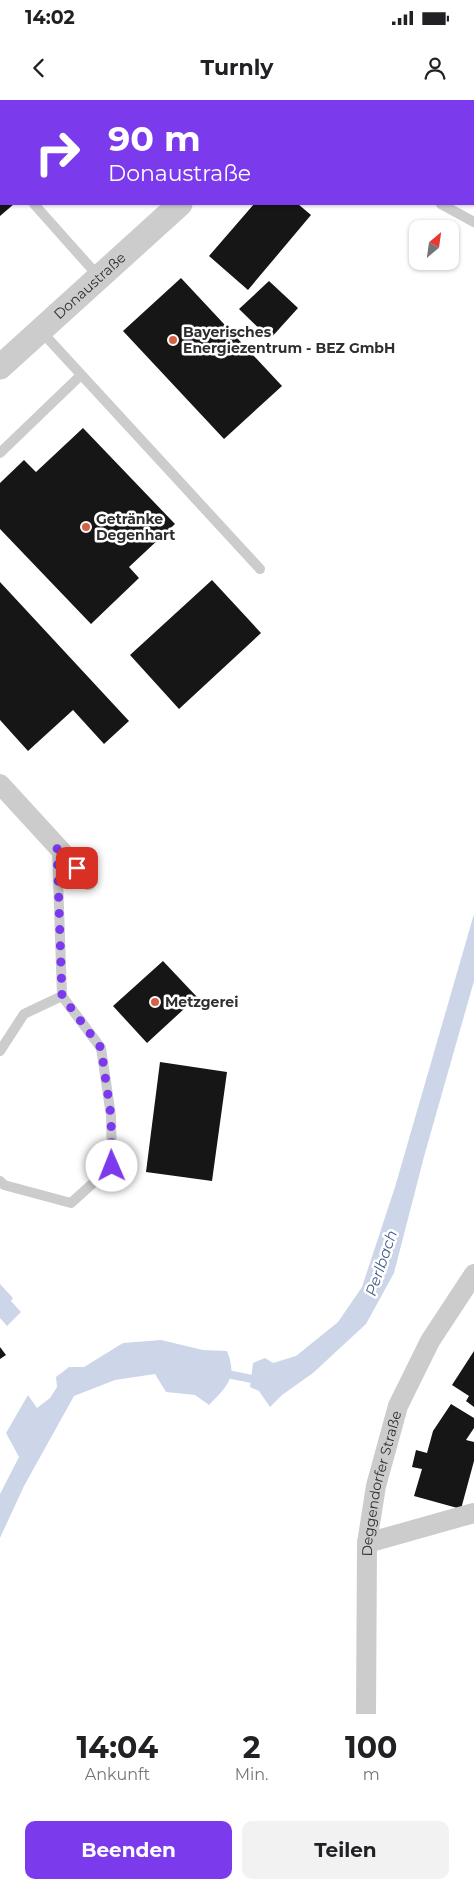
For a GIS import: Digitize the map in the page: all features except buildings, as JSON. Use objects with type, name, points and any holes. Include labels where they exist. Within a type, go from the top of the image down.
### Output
[{"type":"street","name":"Donaustraße","points":[[0,367],[179,205]]},
{"type":"street","points":[[0,784],[88,880]]},
{"type":"street","name":"Deggendorfer Straße","points":[[366,1714],[367,1543],[376,1486],[397,1408],[430,1341],[474,1274]]},
{"type":"street","points":[[367,1543],[474,1513]]},
{"type":"lane","points":[[35,205],[99,278]]},
{"type":"lane","points":[[443,205],[474,222]]},
{"type":"lane","points":[[40,330],[260,569]]},
{"type":"lane","points":[[0,453],[81,375]]},
{"type":"lane","points":[[0,1181],[4,1185],[71,1203],[112,1166],[111,1116],[101,1048],[62,996],[57,846]]},
{"type":"lane","points":[[0,1051],[24,1014],[62,996]]},
{"type":"water","points":[[474,914],[474,981],[425,1153],[394,1273],[366,1324],[313,1373],[282,1395],[270,1407],[259,1391],[250,1387],[253,1363],[265,1358],[273,1363],[296,1356],[338,1322],[362,1287],[395,1187]]},
{"type":"water","points":[[0,1284],[13,1298],[11,1301],[21,1312],[7,1326],[0,1318]]},
{"type":"water","points":[[161,1340],[203,1350],[227,1351],[231,1375],[226,1387],[209,1405],[195,1395],[166,1392],[155,1374],[115,1380],[74,1396],[24,1486],[0,1538],[0,1494],[19,1457],[6,1433],[28,1395],[37,1408],[50,1398],[57,1387],[56,1377],[69,1367],[84,1367],[123,1343]]},
{"type":"waterway","name":"Perlbach","points":[[222,1373],[252,1379],[260,1378]]},
{"type":"place","name":"Bayerisches Energiezentrum - BEZ GmbH","points":[[173,340]]},
{"type":"place","name":"Getränke Degenhart","points":[[86,527]]},
{"type":"place","name":"Metzgerei","points":[[155,1002]]},
{"type":"route","points":[[77,868],[57,846],[62,996],[101,1048],[111,1116],[112,1166]]}]
